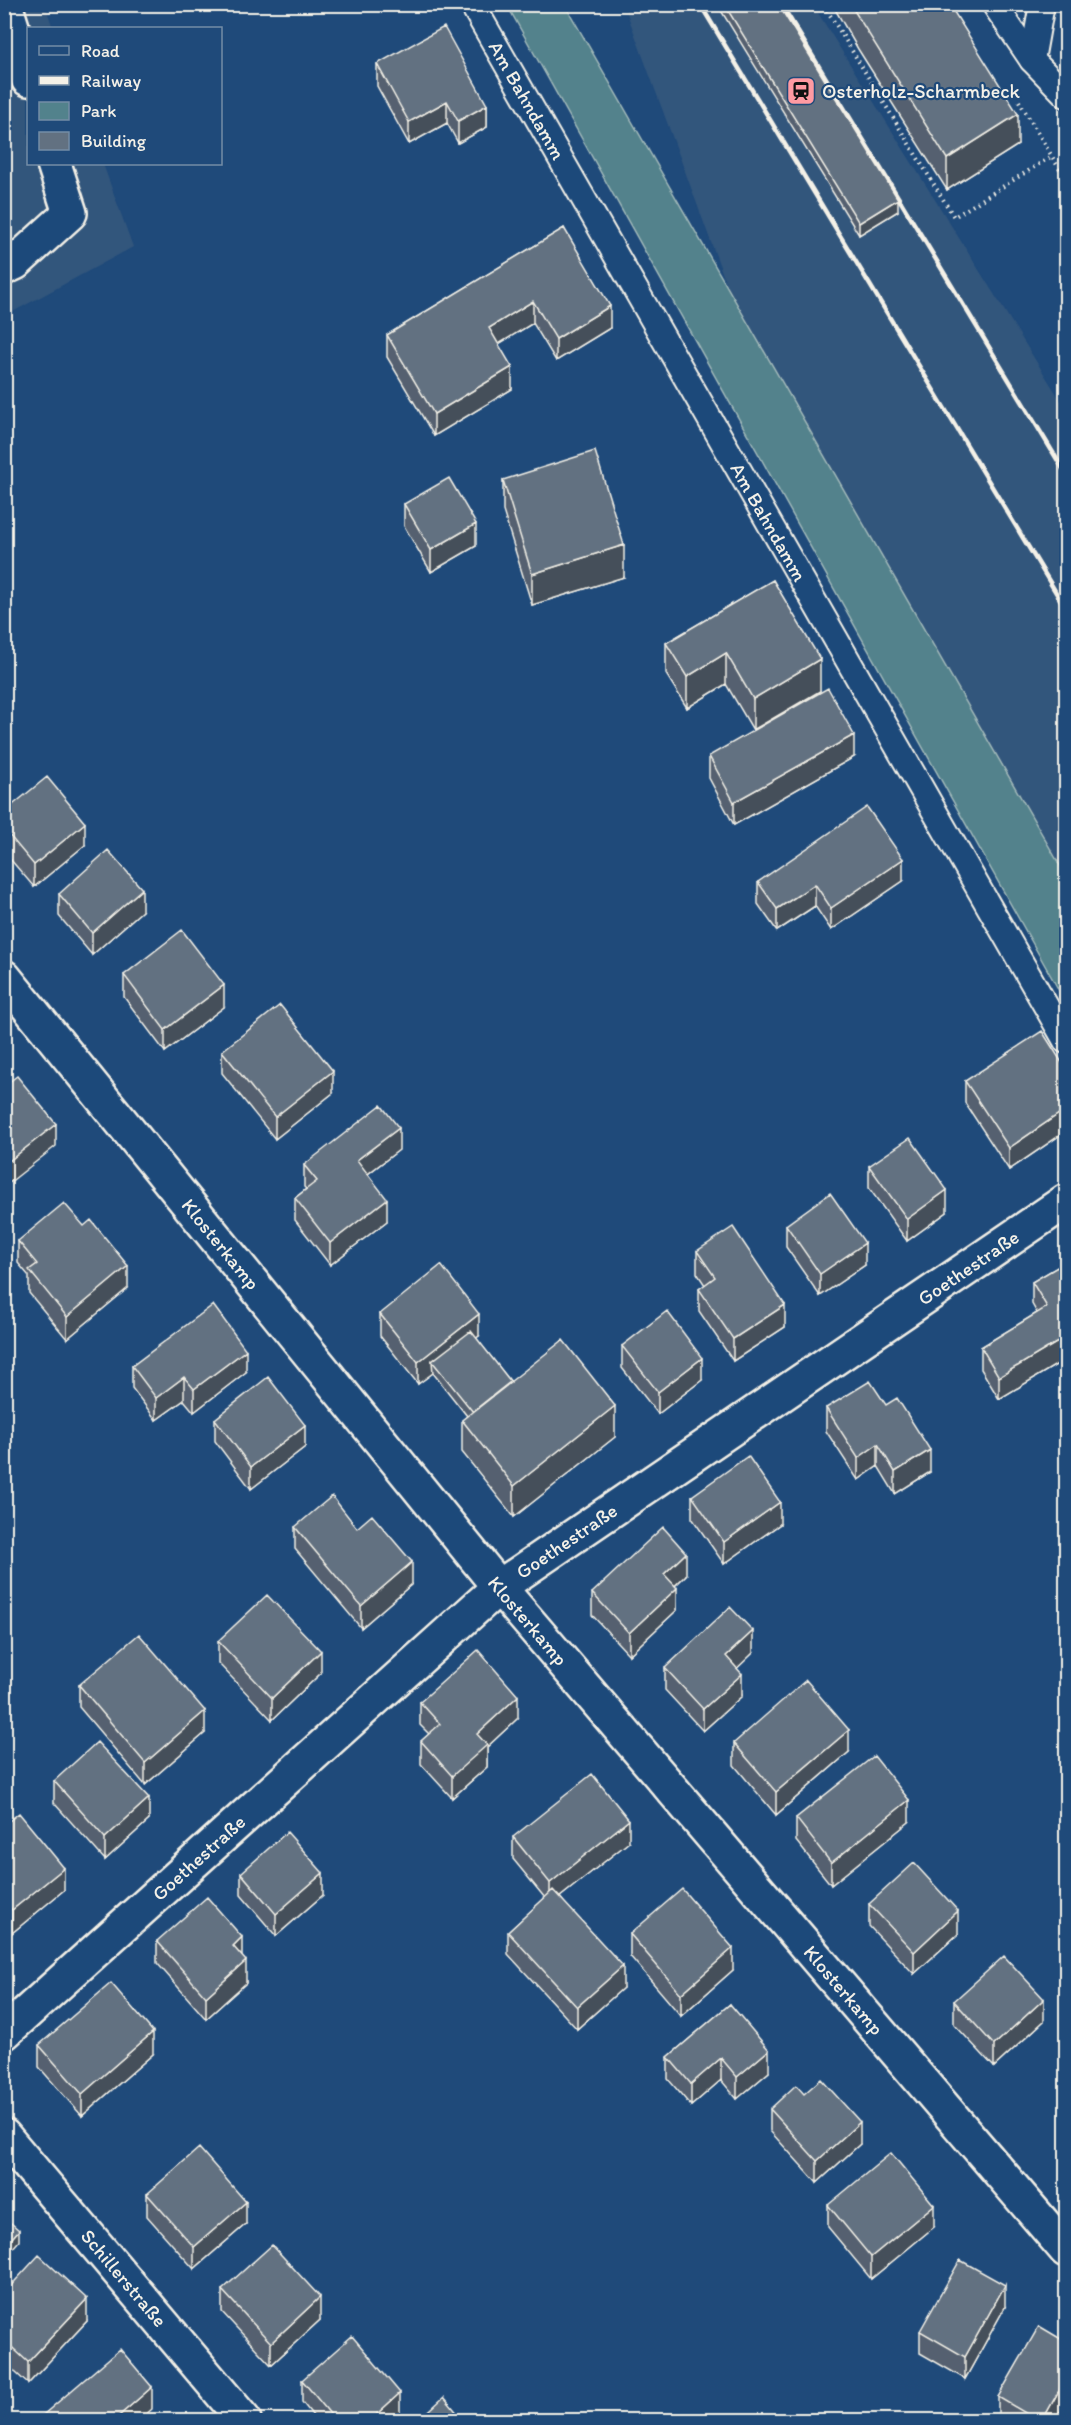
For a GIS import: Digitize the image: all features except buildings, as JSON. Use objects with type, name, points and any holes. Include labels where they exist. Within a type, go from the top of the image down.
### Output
[{"type":"street","points":[[5,4],[27,76]]},
{"type":"street","points":[[4,268],[15,263],[70,213],[54,165]]},
{"type":"street","name":"Klosterkamp","points":[[4,977],[499,1587],[1066,2250]]},
{"type":"street","name":"Goethestraße","points":[[4,2033],[499,1587],[1066,1201]]},
{"type":"street","name":"Schillerstraße","points":[[4,2136],[244,2421]]},
{"type":"lane","name":"Am Bahndamm","points":[[472,4],[1066,1041]]},
{"type":"lane","points":[[1032,60],[1042,4]]},
{"type":"lane","points":[[997,7],[1032,60],[1066,95]]},
{"type":"path","points":[[827,10],[954,217],[1052,156]]},
{"type":"shaded area","points":[[5,5],[45,5],[53,27],[27,27],[27,165],[103,165],[133,247],[5,316]]},
{"type":"shaded area","points":[[624,5],[813,5],[1066,409],[1066,911],[744,332]]},
{"type":"green space","points":[[507,5],[565,5],[1066,876],[1066,1003]]},
{"type":"railway","points":[[700,4],[1066,609]]},
{"type":"railway","points":[[781,4],[1066,474]]},
{"type":"place","name":"Osterholz-Scharmbeck","points":[[801,91]]}]
